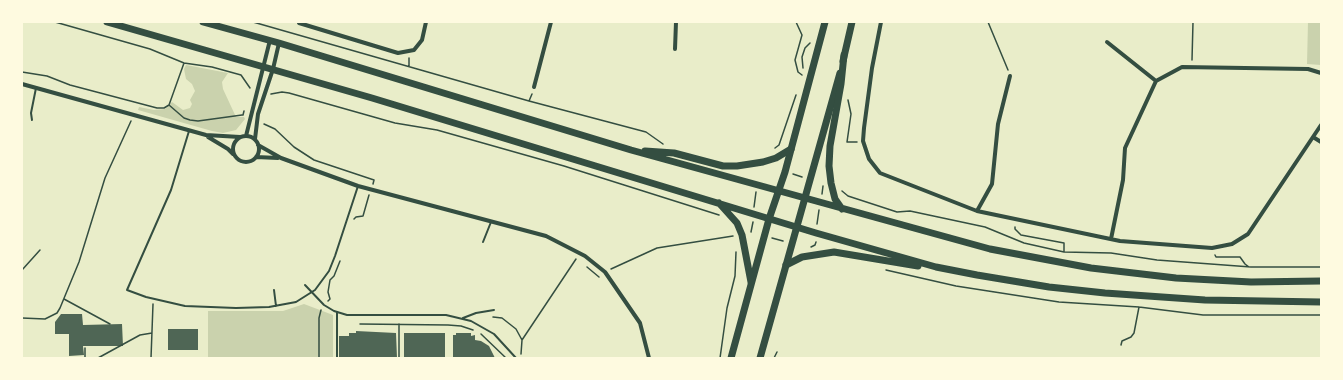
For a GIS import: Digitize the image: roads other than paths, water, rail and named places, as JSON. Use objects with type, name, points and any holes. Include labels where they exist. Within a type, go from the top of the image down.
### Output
[{"type":"main road","points":[[107,22],[273,69],[816,233],[936,266],[977,275]]},
{"type":"main road","points":[[203,22],[270,40],[631,150],[990,249],[1091,268],[1176,278],[1251,282],[1321,281]]},
{"type":"main road","points":[[732,358],[751,282],[791,149],[825,22]]},
{"type":"main road","points":[[760,358],[852,22]]},
{"type":"main road","points":[[842,209],[835,199],[828,166],[844,55]]},
{"type":"main road","points":[[631,150],[674,153],[723,166],[737,166],[763,162],[776,158],[791,149]]},
{"type":"main road","points":[[719,203],[737,223],[742,235],[751,282]]},
{"type":"main road","points":[[786,265],[796,258],[834,252],[1049,287],[1112,294],[1206,300],[1321,302]]},
{"type":"street","points":[[299,23],[398,53],[414,50],[422,40],[426,22]]},
{"type":"street","points":[[534,87],[551,22]]},
{"type":"street","points":[[675,49],[676,22]]},
{"type":"street","points":[[881,22],[872,68],[863,141],[869,160],[880,173],[977,211],[1111,239],[1212,248],[1232,244],[1248,234],[1321,125]]},
{"type":"street","points":[[246,136],[270,40]]},
{"type":"street","points":[[1106,42],[1156,81]]},
{"type":"street","points":[[279,43],[273,69],[257,121],[255,139],[258,145],[281,158],[358,186],[546,236],[585,256],[605,272],[640,323],[649,358]]},
{"type":"street","points":[[1111,239],[1123,180],[1124,148],[1156,81],[1182,67],[1308,69],[1321,73]]},
{"type":"street","points":[[977,211],[992,184],[998,124],[1010,76]]},
{"type":"street","points":[[22,84],[189,131],[206,135],[246,136],[255,139]]},
{"type":"street","points":[[206,135],[228,149],[242,162],[247,162],[256,157],[281,158]]},
{"type":"street","points":[[234,155],[233,145],[240,137]]},
{"type":"street","points":[[1314,137],[1321,142]]},
{"type":"street","points":[[256,157],[258,145]]},
{"type":"lane","points":[[32,120],[30,113],[36,87]]},
{"type":"lane","points":[[189,131],[171,190],[127,290],[153,299],[185,306],[259,308],[296,302],[311,293],[322,282],[335,256],[358,186]]},
{"type":"lane","points":[[483,242],[491,222]]},
{"type":"lane","points":[[305,286],[324,305],[337,313],[347,315],[446,315],[462,318],[489,330],[516,358]]},
{"type":"lane","points":[[274,290],[276,306]]},
{"type":"lane","points":[[462,318],[476,313],[494,310]]},
{"type":"lane","points":[[337,313],[337,358]]}]
